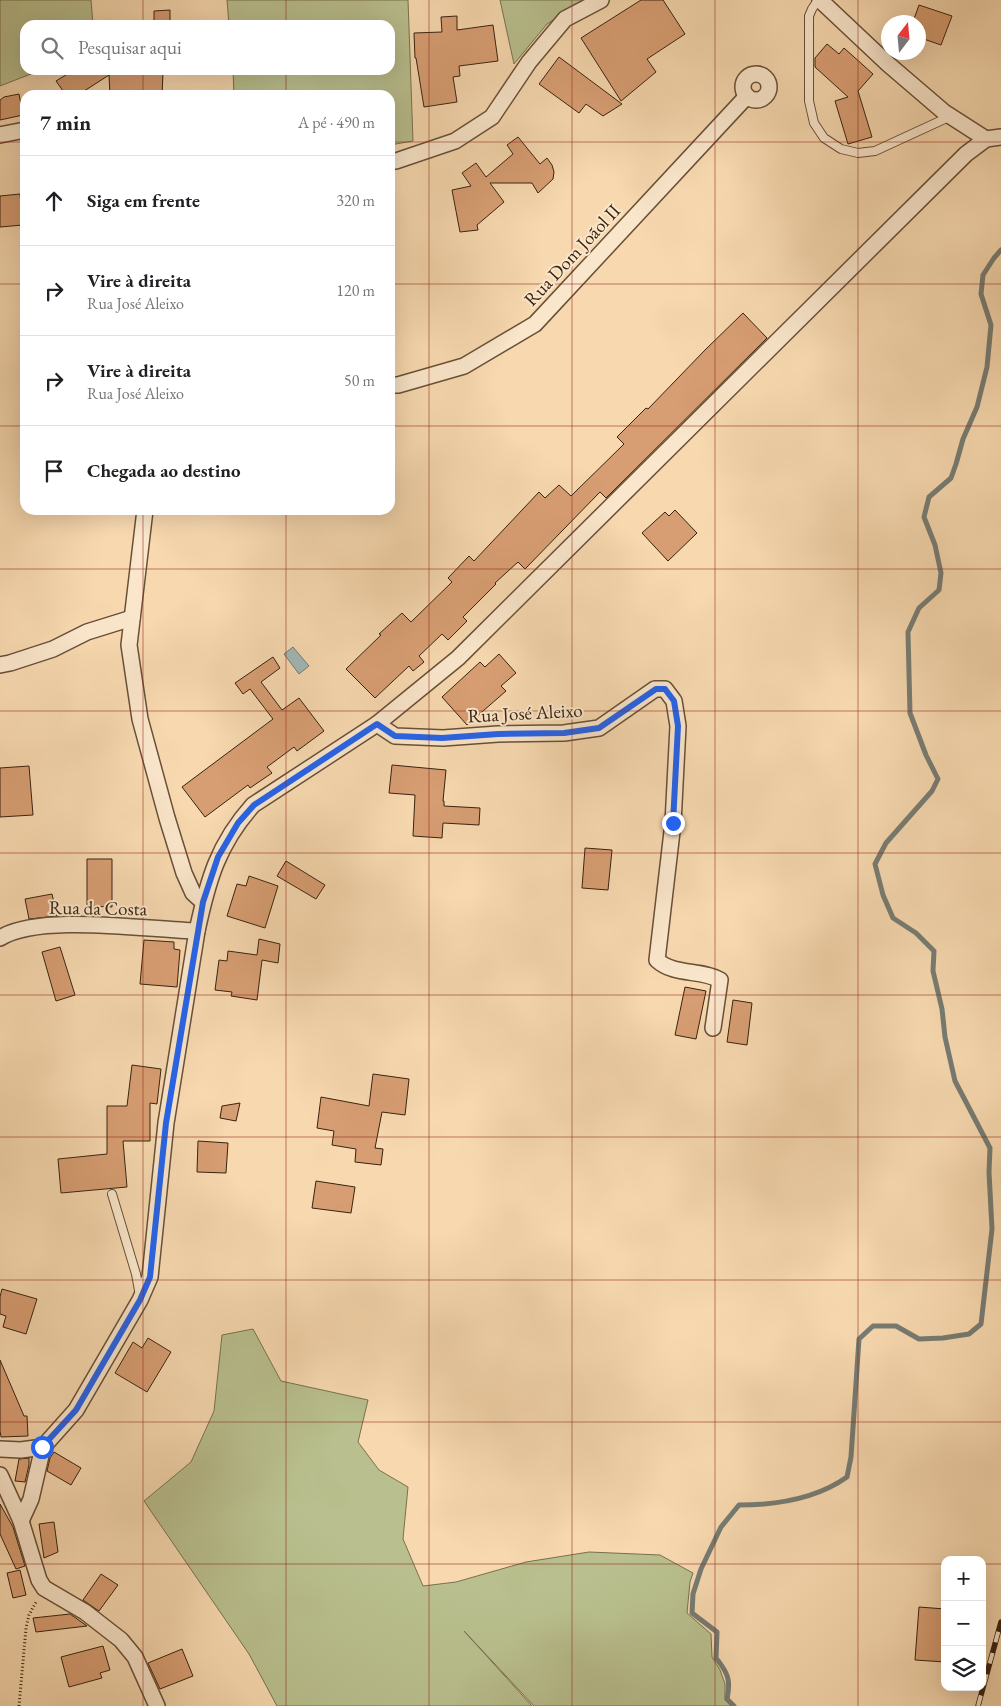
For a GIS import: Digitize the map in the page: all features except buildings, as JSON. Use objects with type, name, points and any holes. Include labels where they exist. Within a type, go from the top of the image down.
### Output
[{"type":"street","points":[[395,161],[455,141],[492,116],[529,62],[566,19],[601,0]]},
{"type":"street","points":[[819,0],[888,64],[950,116],[994,138]]},
{"type":"street","name":"Rua Dom Joãol II","points":[[395,385],[464,366],[536,324],[747,96]]},
{"type":"street","points":[[0,135],[20,131]]},
{"type":"street","points":[[21,1520],[31,1499],[42,1447],[76,1410],[140,1300],[150,1277],[166,1123],[197,931],[203,902],[218,857],[238,823],[254,805],[377,724],[458,658],[966,154],[994,138]]},
{"type":"street","points":[[144,515],[129,645],[140,720],[166,818],[184,873],[193,893],[203,902]]},
{"type":"street","points":[[0,665],[45,652],[87,632],[132,618]]},
{"type":"street","name":"Rua José Aleixo","points":[[377,724],[395,736],[442,738],[498,734],[564,733],[599,728],[656,689],[665,689],[674,701],[678,726],[673,823],[657,960],[665,967],[712,975],[720,980],[712,1028]]},
{"type":"street","name":"Rua da Costa","points":[[0,938],[8,933],[30,928],[69,925],[197,931]]},
{"type":"street","points":[[0,1449],[22,1450],[42,1447]]},
{"type":"street","points":[[0,1475],[21,1520],[39,1580],[44,1588],[86,1612],[120,1640],[135,1657],[157,1706]]},
{"type":"lane","points":[[819,0],[812,9],[810,16],[809,101],[814,123],[824,138],[841,149],[858,154],[875,151],[950,116]]},
{"type":"lane","points":[[112,1194],[136,1274],[140,1300]]},
{"type":"path","points":[[19,1706],[26,1628],[29,1615],[44,1588]]},
{"type":"green space","points":[[0,0],[91,0],[93,20],[20,20],[20,75],[28,75],[0,86]]},
{"type":"green space","points":[[227,0],[408,0],[413,141],[395,144],[395,90],[234,90],[233,75],[395,75],[395,20],[229,20]]},
{"type":"green space","points":[[500,0],[584,0],[547,24],[514,64]]},
{"type":"green space","points":[[253,1329],[281,1381],[368,1400],[358,1442],[379,1470],[408,1487],[403,1539],[423,1586],[456,1582],[526,1562],[589,1552],[660,1555],[693,1573],[690,1582],[687,1613],[711,1634],[712,1657],[720,1670],[725,1684],[725,1700],[731,1706],[534,1706],[464,1631],[532,1706],[277,1706],[249,1654],[144,1501],[191,1462],[214,1411],[222,1335]]},
{"type":"water","points":[[293,647],[309,666],[299,674],[284,654]]},
{"type":"waterway","points":[[734,1706],[727,1699],[728,1677],[716,1658],[717,1632],[692,1613],[693,1594],[701,1569],[721,1527],[739,1505],[768,1504],[809,1496],[835,1485],[847,1477],[851,1457],[859,1339],[873,1326],[896,1326],[919,1339],[969,1334],[981,1324],[992,1229],[989,1172],[990,1148],[955,1081],[933,971],[934,951],[916,933],[893,918],[883,895],[875,864],[886,843],[932,791],[938,779],[926,755],[910,713],[908,632],[919,608],[939,590],[941,573],[935,545],[924,517],[929,497],[951,478],[963,439],[977,407],[987,367],[991,325],[981,294],[983,275],[1001,250]]},
{"type":"railway","points":[[978,1706],[1001,1622]]},
{"type":"route","points":[[42,1447],[76,1410],[140,1300],[150,1277],[166,1123],[203,902],[218,857],[238,823],[254,805],[377,724],[395,736],[442,738],[498,734],[564,733],[599,728],[656,689],[665,689],[674,701],[678,726],[673,823]]}]
